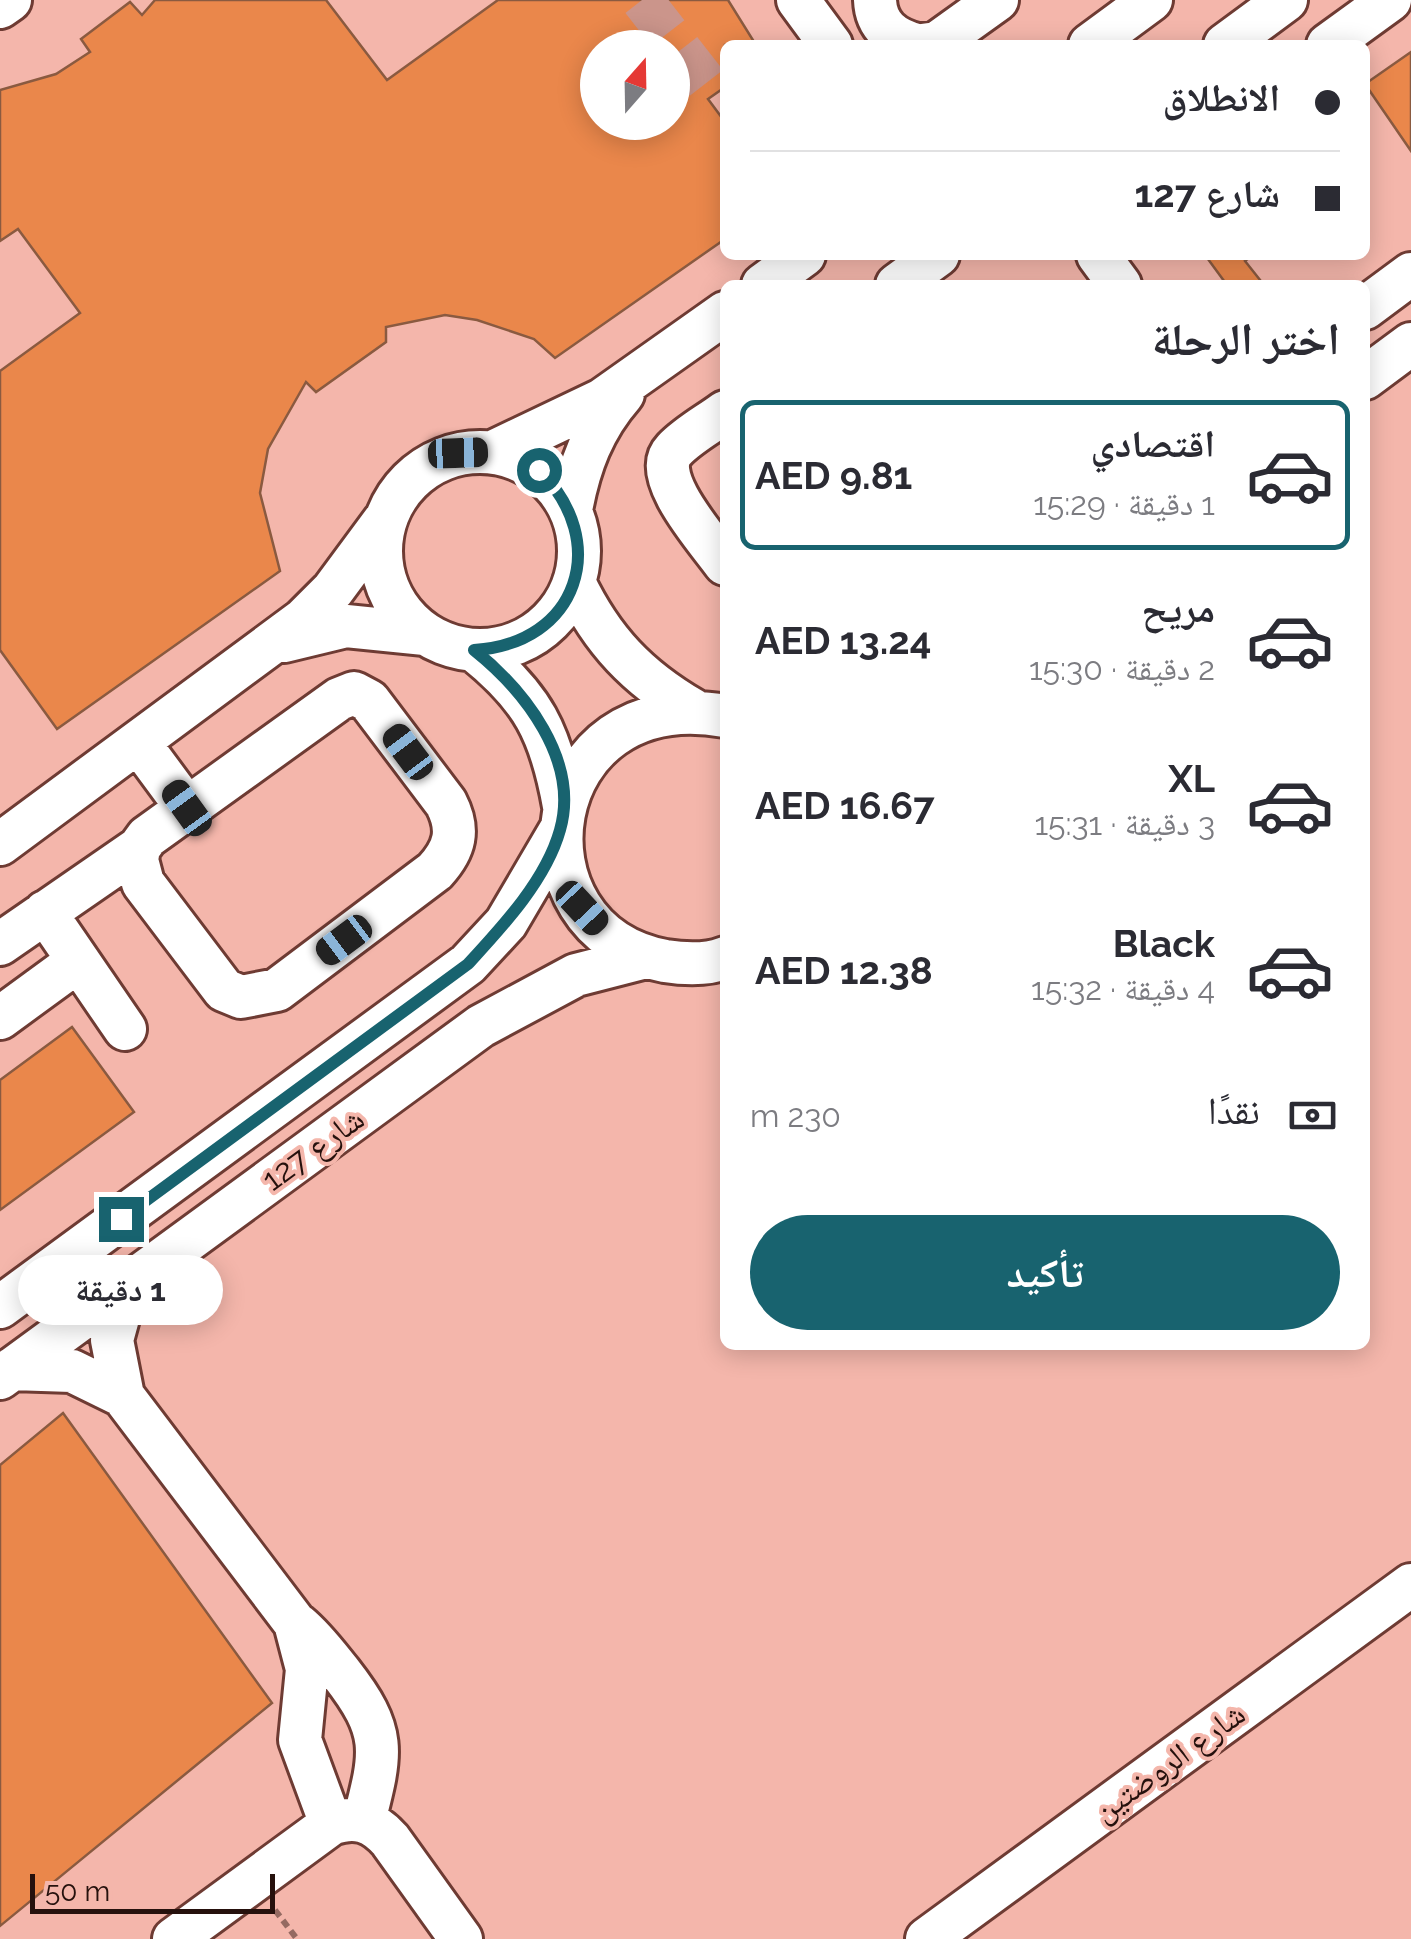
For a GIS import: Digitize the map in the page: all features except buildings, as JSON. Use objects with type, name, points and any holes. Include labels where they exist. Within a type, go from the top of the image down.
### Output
[{"type":"street","points":[[0,7],[10,0]]},
{"type":"street","points":[[798,0],[827,40]]},
{"type":"street","points":[[875,0],[884,28],[900,40]]},
{"type":"street","points":[[941,40],[997,0]]},
{"type":"street","points":[[1097,40],[1151,0]]},
{"type":"street","points":[[1232,40],[1286,0]]},
{"type":"street","points":[[1335,40],[1390,0]]},
{"type":"street","points":[[904,280],[931,260]]},
{"type":"street","points":[[1370,304],[1411,274]]},
{"type":"street","points":[[0,844],[270,647],[333,590],[384,521],[400,490],[426,466],[458,453],[493,452],[567,420],[636,378],[720,317]]},
{"type":"street","points":[[1370,374],[1411,344]]},
{"type":"street","points":[[474,650],[500,648],[525,640],[563,606],[580,558],[571,510],[578,473],[592,438],[636,378]]},
{"type":"street","points":[[720,416],[672,451],[666,464],[673,489],[720,557]]},
{"type":"street","points":[[493,452],[539,470],[571,510]]},
{"type":"street","points":[[384,521],[380,553],[386,584],[401,613],[425,634]]},
{"type":"street","points":[[574,582],[610,645],[634,670],[709,713]]},
{"type":"street","points":[[270,647],[306,632],[346,626],[425,634],[474,650],[509,677],[534,710],[552,747],[565,871],[582,908],[610,938],[646,957],[682,964],[720,959]]},
{"type":"street","points":[[0,944],[140,848],[147,837],[338,699],[354,693],[369,701],[446,804],[455,832],[453,847],[436,872],[278,990],[260,996],[241,996],[224,990],[211,977],[143,883],[138,872],[140,848]]},
{"type":"street","name":"شارع 127","points":[[0,1307],[468,964],[506,922],[562,818],[590,755],[612,735],[664,712],[709,713]]},
{"type":"street","points":[[139,742],[187,808]]},
{"type":"street","points":[[45,912],[125,1029]]},
{"type":"street","name":"شارع 127","points":[[6,1374],[512,1006],[576,975],[646,957]]},
{"type":"street","points":[[0,1018],[78,961]]},
{"type":"street","points":[[128,1285],[112,1340],[123,1396],[295,1622],[368,1708],[376,1724],[379,1759],[348,1822],[174,1939]]},
{"type":"street","points":[[6,1374],[72,1371],[123,1396]]},
{"type":"street","name":"شارع الروضتين","points":[[927,1939],[1411,1585]]},
{"type":"street","points":[[295,1622],[306,1653],[299,1721],[310,1775],[348,1822],[390,1840],[461,1939]]},
{"type":"street","points":[[310,1775],[334,1784],[348,1783],[371,1770],[379,1759]]},
{"type":"tunnel","points":[[642,0],[715,94]]},
{"type":"route","points":[[121,1219],[468,964],[506,922],[537,876],[560,830],[564,806],[552,747],[534,710],[509,677],[474,650],[500,648],[525,640],[563,606],[574,582],[580,558],[571,510],[558,488],[539,470]]}]
